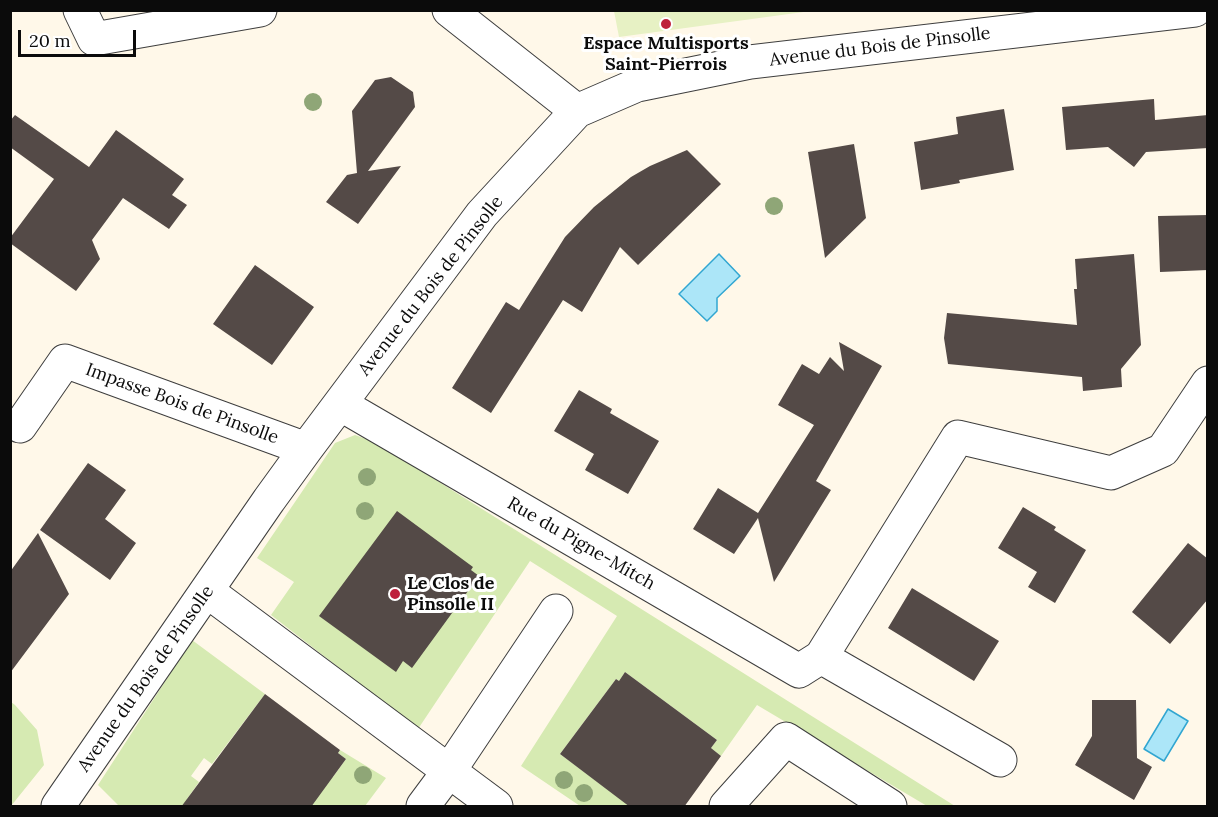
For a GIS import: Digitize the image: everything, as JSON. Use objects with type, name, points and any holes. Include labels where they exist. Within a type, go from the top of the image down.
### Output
[{"type":"street","points":[[80,10],[94,39],[260,10]]},
{"type":"street","points":[[448,10],[577,111]]},
{"type":"street","name":"Avenue du Bois de Pinsolle","points":[[58,807],[306,449],[482,214],[577,111],[637,85],[750,62],[1195,10]]},
{"type":"street","name":"Impasse Bois de Pinsolle","points":[[20,426],[65,361],[306,449]]},
{"type":"street","points":[[1000,760],[821,657],[958,437],[1111,473],[1162,450],[1208,382]]},
{"type":"street","name":"Rue du Pigne-Mitch","points":[[340,404],[799,671],[821,657]]},
{"type":"street","points":[[207,591],[496,807]]},
{"type":"street","points":[[423,807],[556,611]]},
{"type":"street","points":[[726,807],[786,739],[890,807]]},
{"type":"green space","name":"Espace Multisports Saint-Pierrois","points":[[614,10],[811,11],[619,37]]},
{"type":"green space","points":[[355,435],[377,443],[955,806],[927,806],[757,705],[721,756],[711,748],[717,740],[625,672],[619,681],[616,679],[560,754],[630,806],[580,806],[521,766],[617,616],[530,561],[418,729],[271,615],[294,582],[257,558],[335,443]]},
{"type":"green space","points":[[192,640],[265,694],[212,764],[204,758],[191,776],[199,782],[187,799],[197,806],[119,806],[98,785]]},
{"type":"green space","points":[[11,702],[37,730],[44,765],[11,806]]},
{"type":"green space","points":[[340,750],[386,778],[365,806],[300,806],[325,771],[333,777],[346,759],[338,753]]},
{"type":"water","points":[[719,254],[740,276],[717,298],[717,311],[707,321],[679,294]]},
{"type":"water","points":[[1168,709],[1188,721],[1164,761],[1144,749]]},
{"type":"building","points":[[391,77],[413,92],[415,107],[368,171],[401,166],[358,224],[326,202],[347,175],[357,173],[352,111],[375,80]]},
{"type":"building","points":[[1154,99],[1155,120],[1208,115],[1208,148],[1146,152],[1134,167],[1108,147],[1066,150],[1062,107]]},
{"type":"building","points":[[1004,109],[1014,170],[921,190],[914,142],[958,134],[956,117]]},
{"type":"building","points":[[15,115],[89,167],[116,130],[184,179],[172,195],[187,205],[169,229],[123,198],[92,240],[100,259],[76,291],[10,243],[10,238],[54,179],[10,147],[10,121]]},
{"type":"building","points":[[854,144],[866,218],[825,258],[808,152]]},
{"type":"building","points":[[687,150],[721,184],[638,265],[620,247],[582,312],[563,300],[491,413],[452,388],[506,302],[519,310],[565,237],[594,207],[631,177]]},
{"type":"building","points":[[1208,215],[1208,270],[1160,272],[1158,216]]},
{"type":"building","points":[[1134,254],[1141,345],[1121,369],[1122,387],[1083,391],[1082,377],[948,364],[944,338],[947,313],[1077,325],[1074,289],[1077,289],[1075,259]]},
{"type":"building","points":[[255,265],[314,307],[272,365],[213,324]]},
{"type":"building","points":[[839,342],[882,366],[816,481],[831,490],[774,582],[758,518],[734,554],[693,529],[718,488],[758,513],[814,425],[778,405],[802,364],[819,374],[830,357],[844,371]]},
{"type":"building","points":[[579,390],[612,409],[610,413],[659,441],[628,494],[585,470],[594,454],[554,431]]},
{"type":"building","points":[[88,463],[126,490],[105,519],[136,543],[110,580],[40,530]]},
{"type":"building","points":[[1023,507],[1056,527],[1054,530],[1086,550],[1055,603],[1028,587],[1037,572],[998,548]]},
{"type":"building","name":"Le Clos de Pinsolle II","points":[[397,511],[473,567],[471,570],[479,576],[412,668],[403,661],[396,672],[319,616]]},
{"type":"building","points":[[38,533],[69,594],[10,673],[10,572]]},
{"type":"building","points":[[1188,543],[1208,559],[1208,599],[1170,644],[1132,612]]},
{"type":"building","points":[[912,588],[999,641],[974,681],[888,628]]},
{"type":"building","points":[[625,672],[717,740],[711,748],[721,756],[684,807],[630,807],[560,754],[616,679],[619,681]]},
{"type":"building","points":[[265,694],[340,750],[338,753],[346,759],[311,807],[181,807]]},
{"type":"building","points":[[1092,700],[1136,700],[1137,758],[1152,767],[1134,800],[1075,765],[1092,736]]},
{"type":"place","name":"Espace Multisports Saint-Pierrois","points":[[666,24]]},
{"type":"place","name":"Le Clos de Pinsolle II","points":[[395,594]]}]
